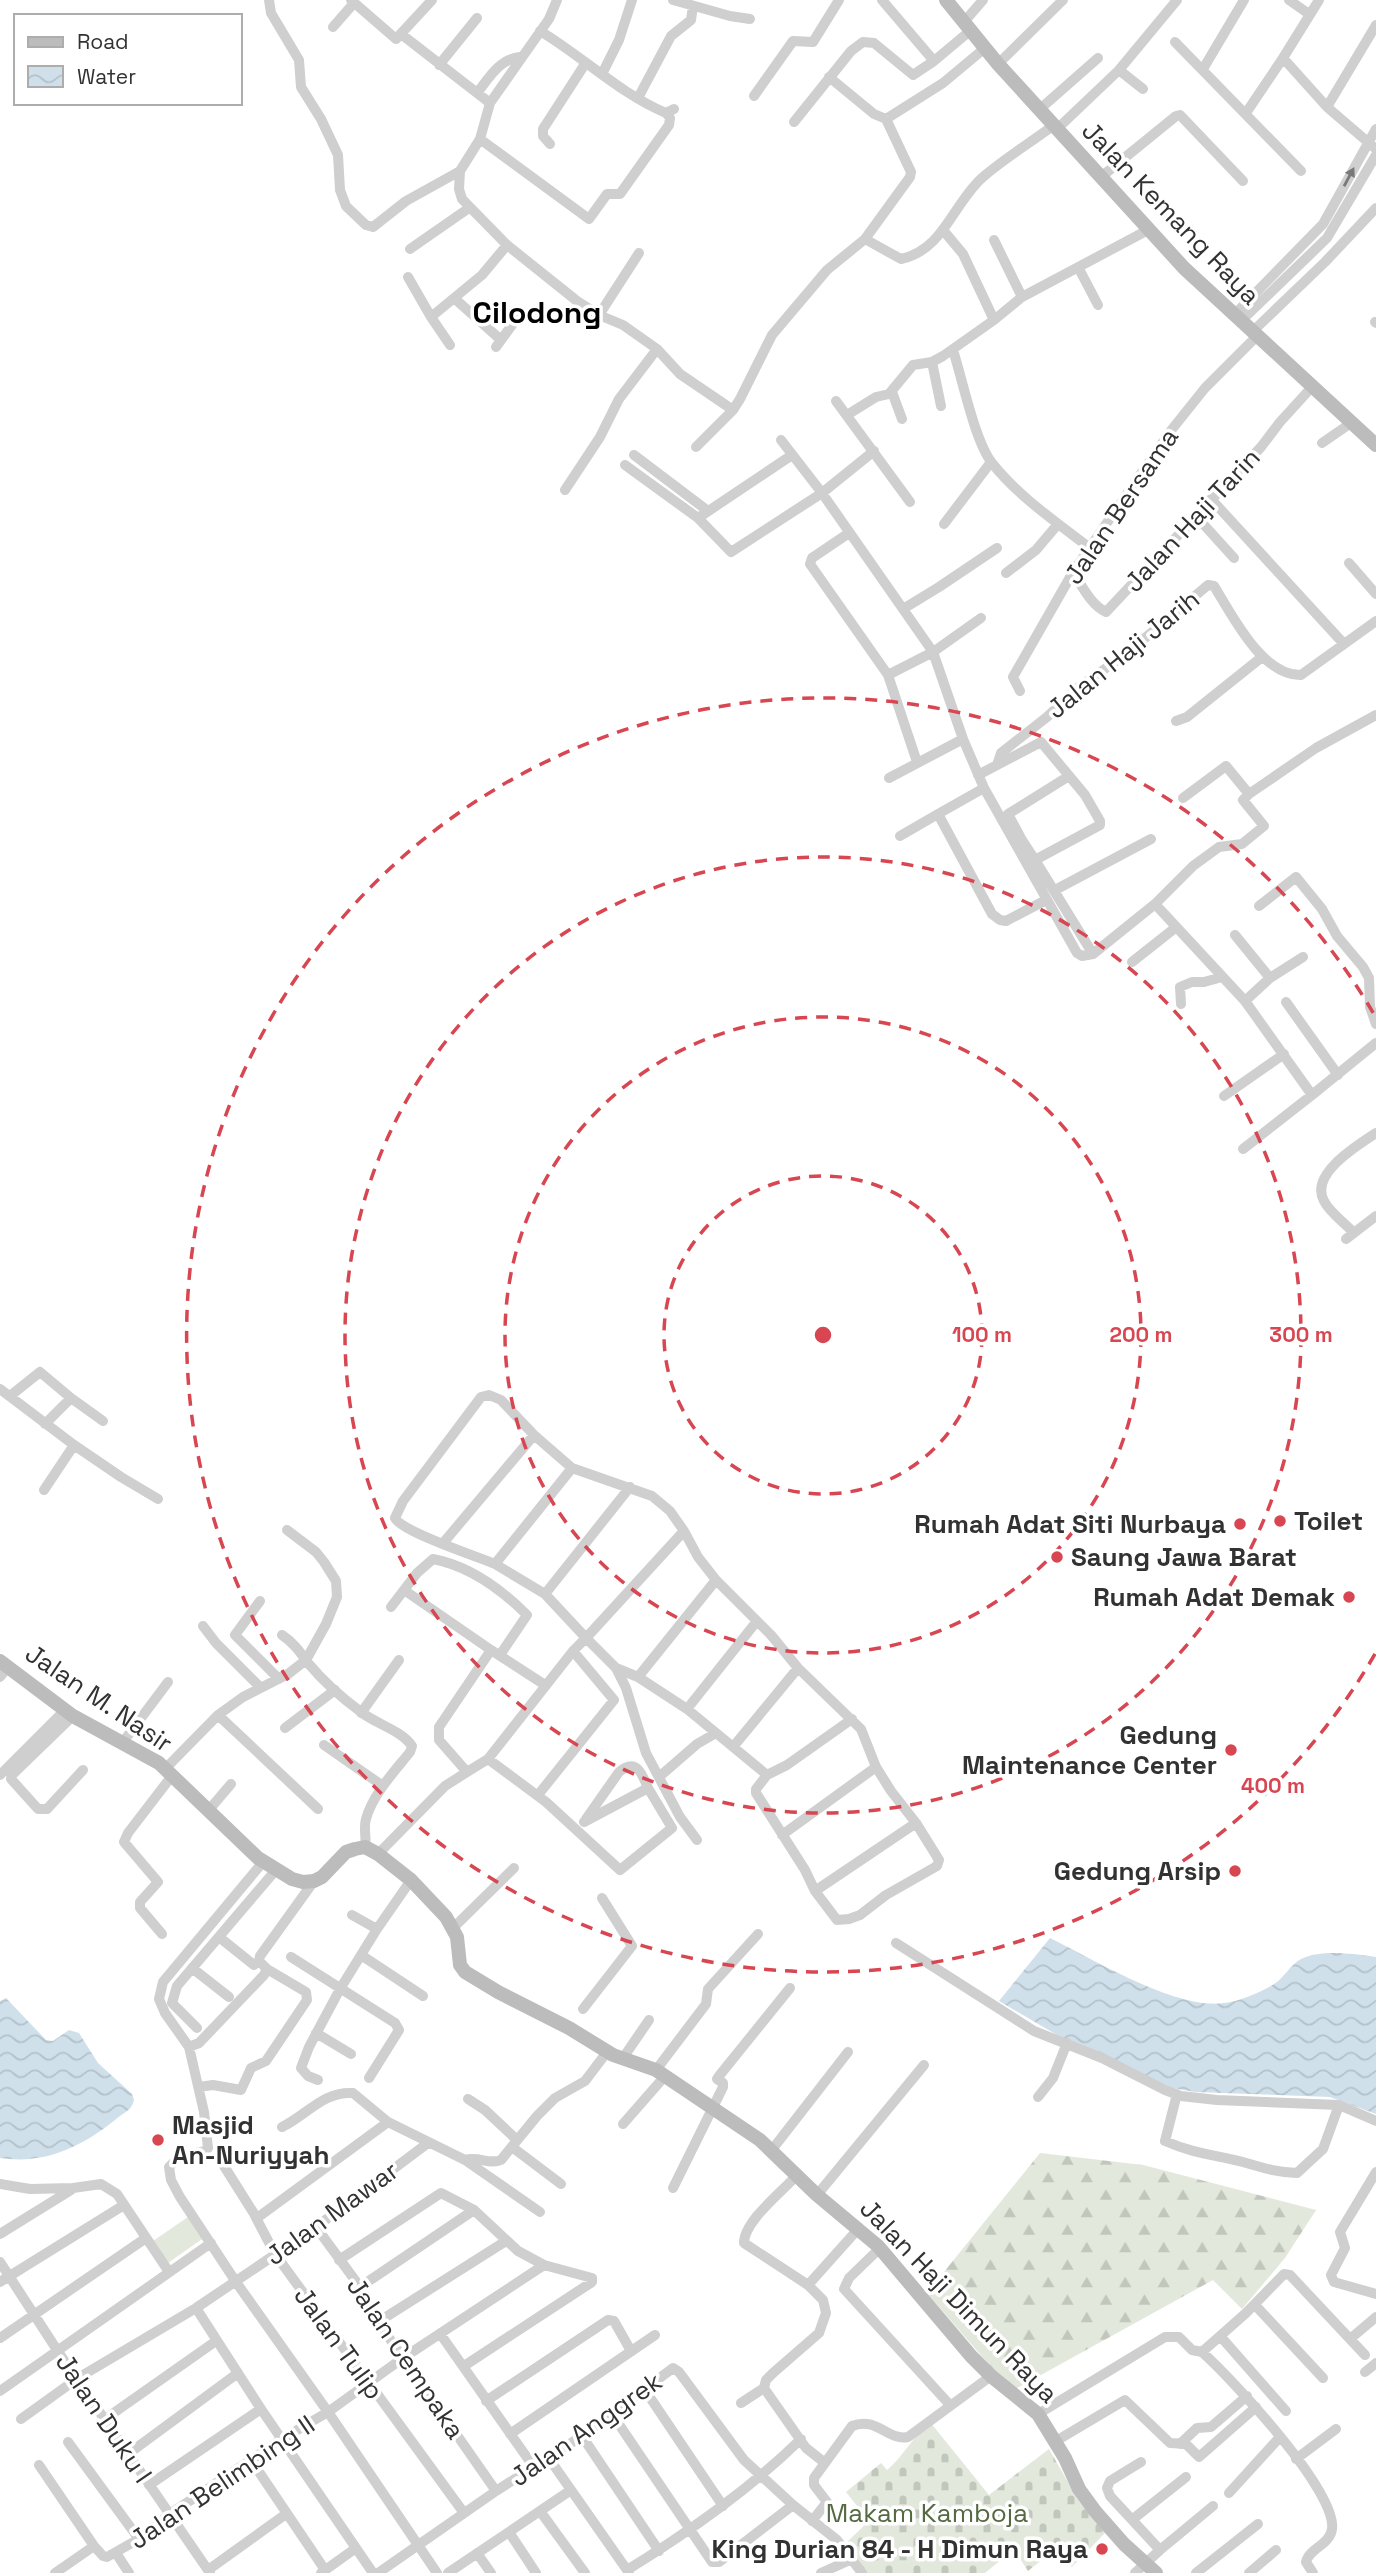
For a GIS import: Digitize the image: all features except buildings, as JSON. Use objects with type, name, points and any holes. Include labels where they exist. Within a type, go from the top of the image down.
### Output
[{"type":"street","points":[[269,0],[271,13],[299,60],[301,87],[321,119],[338,155],[340,190],[351,213],[373,227],[406,201],[460,171]]},
{"type":"street","points":[[333,27],[359,3],[396,39],[432,0]]},
{"type":"street","points":[[557,0],[553,12],[490,103],[480,139],[460,171],[459,189],[462,199],[507,245],[599,315],[623,325],[657,349],[680,374],[733,410]]},
{"type":"street","points":[[602,74],[619,40],[632,0]]},
{"type":"street","points":[[673,0],[750,19]]},
{"type":"street","points":[[754,96],[793,41],[813,42],[839,0]]},
{"type":"street","points":[[882,0],[934,61]]},
{"type":"street","name":"Jalan Kemang Raya","points":[[946,0],[998,64],[1149,230],[1311,388],[1351,423],[1373,437]]},
{"type":"street","points":[[794,122],[857,45],[869,41],[913,75],[934,61],[967,26],[983,0]]},
{"type":"street","points":[[998,64],[1063,0]]},
{"type":"street","points":[[865,239],[901,259],[926,249],[936,240],[983,177],[1055,127],[1089,98],[1119,70],[1177,0]]},
{"type":"street","points":[[1203,69],[1244,0]]},
{"type":"street","points":[[1289,0],[1309,14]]},
{"type":"street","points":[[1246,113],[1319,0]]},
{"type":"street","points":[[638,98],[671,36],[691,20],[693,6]]},
{"type":"street","points":[[439,65],[477,19]]},
{"type":"street","points":[[1328,107],[1376,26]]},
{"type":"street","points":[[480,139],[587,219],[608,194],[620,194],[665,131],[670,121],[670,111],[638,98],[585,64],[573,51],[540,31]]},
{"type":"street","points":[[401,34],[490,103]]},
{"type":"street","points":[[1175,42],[1301,171]]},
{"type":"street","points":[[886,119],[937,88],[985,48]]},
{"type":"street","points":[[477,93],[502,63],[520,57]]},
{"type":"street","points":[[1040,109],[1098,58]]},
{"type":"street","points":[[1283,58],[1328,107],[1372,145]]},
{"type":"street","points":[[550,144],[543,136],[543,129],[585,64]]},
{"type":"street","points":[[1119,70],[1143,89]]},
{"type":"street","points":[[696,447],[733,410],[772,335],[827,270],[865,239],[912,173],[886,119],[874,114],[829,77]]},
{"type":"street","points":[[1071,81],[1089,98]]},
{"type":"street","points":[[1101,177],[1180,115],[1243,181]]},
{"type":"street","points":[[1237,318],[1319,248],[1372,145],[1376,129]]},
{"type":"street","points":[[1327,228],[1376,155]]},
{"type":"street","points":[[410,249],[469,208]]},
{"type":"street","name":"Jalan Bersama","points":[[1020,691],[1013,677],[1073,572],[1169,433],[1205,388],[1376,208]]},
{"type":"street","points":[[943,230],[963,254],[994,320]]},
{"type":"street","points":[[847,415],[876,397],[892,392],[913,365],[932,362],[953,350],[1022,296],[1149,230]]},
{"type":"street","points":[[994,240],[1022,296]]},
{"type":"street","points":[[431,317],[482,275],[507,245]]},
{"type":"street","points":[[599,315],[639,253]]},
{"type":"street","points":[[1078,267],[1098,305]]},
{"type":"street","points":[[408,277],[450,345]]},
{"type":"street","points":[[454,298],[499,344],[520,314]]},
{"type":"street","points":[[565,490],[600,437],[619,399],[657,349]]},
{"type":"street","points":[[953,350],[977,432],[991,462],[1058,524],[1090,548]]},
{"type":"street","points":[[932,362],[941,406]]},
{"type":"street","name":"Jalan Haji Tarin","points":[[1073,572],[1090,598],[1101,610],[1106,611],[1311,388]]},
{"type":"street","points":[[892,392],[902,419]]},
{"type":"street","points":[[836,401],[910,502]]},
{"type":"street","points":[[1322,443],[1351,423]]},
{"type":"street","points":[[781,440],[822,493],[933,652],[963,739],[984,788],[1046,900],[1077,953],[1082,956],[1093,954],[1155,904],[1192,866],[1219,846],[1242,844],[1264,826],[1243,800],[1249,794],[1316,748],[1376,715]]},
{"type":"street","points":[[634,455],[703,514],[727,550],[735,551],[822,493],[874,452]]},
{"type":"street","points":[[703,514],[792,455]]},
{"type":"street","points":[[944,524],[991,462]]},
{"type":"street","points":[[625,465],[703,514]]},
{"type":"street","points":[[1211,499],[1344,644]]},
{"type":"street","points":[[1195,516],[1234,558]]},
{"type":"street","points":[[1006,573],[1036,550],[1058,524]]},
{"type":"street","points":[[849,533],[812,558],[810,564],[888,675],[917,762]]},
{"type":"street","points":[[903,609],[997,548]]},
{"type":"street","points":[[1349,563],[1376,594]]},
{"type":"street","name":"Jalan Haji Jarih","points":[[997,765],[1001,753],[1208,585],[1214,586],[1262,657],[1287,673],[1301,675],[1376,621]]},
{"type":"street","points":[[888,675],[933,652],[981,618]]},
{"type":"street","points":[[1176,721],[1186,717],[1262,657]]},
{"type":"street","points":[[889,778],[963,739]]},
{"type":"street","points":[[978,775],[1041,742],[1085,795],[1100,825],[1035,860]]},
{"type":"street","points":[[1183,798],[1226,766],[1249,794]]},
{"type":"street","points":[[1069,776],[1008,814],[1093,954]]},
{"type":"street","points":[[900,836],[984,788]]},
{"type":"street","points":[[938,814],[992,914],[1006,921],[1046,900]]},
{"type":"street","points":[[1055,890],[1152,839]]},
{"type":"street","points":[[1259,906],[1296,877],[1322,909],[1337,936],[1369,978],[1370,1007],[1376,1024]]},
{"type":"street","points":[[1155,904],[1245,1001],[1312,1094]]},
{"type":"street","points":[[1132,962],[1175,928]]},
{"type":"street","points":[[1234,935],[1270,978]]},
{"type":"street","points":[[1245,1001],[1270,978],[1303,957]]},
{"type":"street","points":[[1181,1004],[1180,987],[1222,976]]},
{"type":"street","points":[[1286,1002],[1338,1075]]},
{"type":"street","points":[[1243,1149],[1376,1043]]},
{"type":"street","points":[[1224,1097],[1284,1054]]},
{"type":"street","points":[[1375,1135],[1333,1164],[1322,1183],[1321,1195],[1350,1236],[1376,1216]]},
{"type":"street","points":[[10,1396],[40,1372],[103,1421]]},
{"type":"street","points":[[0,1389],[74,1446],[158,1499]]},
{"type":"street","points":[[697,1840],[680,1817],[640,1739],[626,1688],[616,1668],[545,1594],[495,1564],[419,1535],[397,1523],[396,1513],[481,1397],[489,1395],[501,1400],[572,1468],[661,1502],[716,1580],[798,1668],[852,1719],[861,1729],[876,1767],[939,1860],[934,1868],[886,1895],[860,1914],[842,1921],[834,1917],[815,1891],[756,1789],[767,1775],[787,1765],[852,1719]]},
{"type":"street","points":[[45,1424],[71,1398]]},
{"type":"street","points":[[443,1542],[534,1434]]},
{"type":"street","points":[[44,1490],[74,1446]]},
{"type":"street","points":[[495,1564],[572,1468]]},
{"type":"street","points":[[545,1594],[630,1488]]},
{"type":"street","points":[[162,1934],[140,1908],[141,1902],[158,1882],[137,1860],[124,1842],[125,1838],[168,1773],[218,1715],[306,1660],[326,1624],[338,1589],[336,1581],[316,1552],[287,1530]]},
{"type":"street","points":[[168,1773],[275,1871],[303,1882],[314,1881],[322,1877],[346,1852],[371,1850],[445,1786],[488,1759],[573,1651],[684,1531]]},
{"type":"street","points":[[391,1607],[417,1573],[433,1559],[462,1567],[504,1592],[527,1615],[439,1727],[439,1740],[467,1772]]},
{"type":"street","points":[[638,1677],[716,1580]]},
{"type":"street","points":[[404,1590],[545,1685]]},
{"type":"street","points":[[260,1601],[235,1636],[279,1679]]},
{"type":"street","points":[[687,1709],[757,1621]]},
{"type":"street","points":[[203,1626],[216,1643],[261,1688]]},
{"type":"street","points":[[282,1635],[361,1713],[402,1736],[412,1746],[383,1786],[366,1818],[371,1850]]},
{"type":"street","points":[[538,1795],[614,1700],[573,1651]]},
{"type":"street","points":[[361,1713],[398,1660]]},
{"type":"street","points":[[616,1668],[638,1677],[687,1709],[767,1775]]},
{"type":"street","points":[[733,1747],[798,1668]]},
{"type":"street","name":"Jalan M. Nasir","points":[[3,1669],[69,1713],[123,1742],[168,1773]]},
{"type":"street","points":[[123,1742],[168,1682]]},
{"type":"street","points":[[285,1728],[335,1690]]},
{"type":"street","points":[[69,1713],[11,1779],[38,1809],[43,1810],[47,1809],[83,1770]]},
{"type":"street","points":[[0,1775],[69,1713]]},
{"type":"street","points":[[218,1715],[318,1809]]},
{"type":"street","points":[[659,1777],[689,1750],[716,1733]]},
{"type":"street","points":[[324,1745],[383,1786]]},
{"type":"street","points":[[488,1759],[581,1826],[620,1870],[672,1828],[640,1769],[633,1765],[626,1766],[620,1772],[581,1826]]},
{"type":"street","points":[[782,1835],[876,1767]]},
{"type":"street","points":[[208,1811],[230,1784]]},
{"type":"street","points":[[581,1826],[648,1788]]},
{"type":"street","points":[[815,1891],[916,1823]]},
{"type":"street","name":"Jalan Haji Dimun Raya","points":[[371,1850],[411,1880],[446,1917],[457,1937],[460,1965],[465,1972],[607,2052],[660,2073],[741,2126],[817,2195],[859,2228],[880,2248],[949,2332],[991,2376],[1038,2414],[1056,2441],[1079,2489],[1145,2570]]},
{"type":"street","points":[[263,1862],[163,1982],[159,1999],[190,2047],[208,2148],[206,2151],[180,2156],[172,2162],[169,2174],[180,2197],[236,2282],[437,2573]]},
{"type":"street","points":[[453,1928],[514,1868]]},
{"type":"street","points":[[197,2028],[173,2003],[177,1986],[275,1871]]},
{"type":"street","points":[[318,2080],[307,2076],[301,2068],[316,2033],[360,1955],[411,1880]]},
{"type":"street","points":[[199,2086],[213,2085],[239,2090],[251,2068],[266,2061],[307,2000],[306,1992],[267,1969],[259,1961],[314,1881]]},
{"type":"street","points":[[583,2010],[632,1946],[602,1898]]},
{"type":"street","points":[[352,1914],[377,1929]]},
{"type":"street","points":[[623,2124],[706,2004],[708,1989],[758,1934]]},
{"type":"street","points":[[219,1937],[254,1965]]},
{"type":"street","points":[[896,1943],[1034,2031],[1067,2043],[1177,2094],[1217,2100],[1339,2105],[1376,2121]]},
{"type":"street","points":[[360,1955],[423,1996]]},
{"type":"street","points":[[291,1957],[394,2023],[400,2030],[369,2078]]},
{"type":"street","points":[[191,1968],[229,1997]]},
{"type":"street","points":[[190,2047],[199,2043],[267,1969]]},
{"type":"street","points":[[673,2188],[714,2110],[723,2087],[719,2076],[790,1988]]},
{"type":"street","points":[[623,2058],[649,2020]]},
{"type":"street","points":[[316,2033],[351,2054]]},
{"type":"street","points":[[1038,2097],[1053,2078],[1067,2043]]},
{"type":"street","points":[[282,2127],[327,2096],[342,2092],[353,2093],[388,2122],[428,2143],[469,2159],[495,2163],[501,2160],[555,2098],[585,2081],[607,2052]]},
{"type":"street","points":[[771,2151],[848,2052]]},
{"type":"street","points":[[817,2195],[924,2064]]},
{"type":"street","points":[[1177,2094],[1165,2141],[1195,2153],[1242,2162],[1269,2171],[1297,2174],[1323,2149],[1339,2105]]},
{"type":"street","points":[[468,2099],[485,2110],[515,2144],[561,2184]]},
{"type":"street","points":[[257,2218],[388,2122]]},
{"type":"street","name":"Jalan Mawar","points":[[21,2419],[78,2378],[236,2282],[316,2227],[428,2143]]},
{"type":"street","points":[[469,2159],[540,2212]]},
{"type":"street","name":"Jalan Tulip","points":[[224,2166],[257,2218],[275,2254],[464,2513]]},
{"type":"street","points":[[1376,2172],[1340,2232],[1345,2248],[1331,2278],[1334,2282],[1376,2294]]},
{"type":"street","points":[[741,2403],[764,2388],[766,2380],[773,2373],[819,2333],[826,2313],[823,2300],[808,2285],[744,2243],[746,2231],[759,2214],[796,2176]]},
{"type":"street","points":[[0,2184],[30,2189],[101,2184],[109,2186],[169,2272]]},
{"type":"street","points":[[0,2234],[73,2188]]},
{"type":"street","points":[[339,2260],[437,2194],[442,2194],[474,2210],[518,2251],[544,2265],[592,2277],[592,2282],[464,2366]]},
{"type":"street","points":[[0,2282],[124,2205]]},
{"type":"street","points":[[359,2287],[474,2210]]},
{"type":"street","name":"Jalan Cempaka","points":[[316,2227],[359,2287],[378,2322],[496,2491]]},
{"type":"street","points":[[808,2285],[859,2228]]},
{"type":"street","points":[[0,2338],[146,2238]]},
{"type":"street","points":[[378,2322],[506,2241]]},
{"type":"street","points":[[0,2391],[211,2243]]},
{"type":"street","points":[[880,2248],[849,2278],[844,2289],[950,2404]]},
{"type":"street","name":"Jalan Duku I","points":[[0,2262],[209,2571]]},
{"type":"street","name":"Jalan Belimbing II","points":[[116,2553],[139,2539],[170,2514],[282,2439],[328,2412],[403,2358],[544,2265]]},
{"type":"street","points":[[1202,2352],[1255,2305],[1284,2274],[1290,2275],[1365,2354]]},
{"type":"street","points":[[1255,2305],[1323,2378]]},
{"type":"street","points":[[196,2308],[373,2573]]},
{"type":"street","points":[[1350,2339],[1376,2318]]},
{"type":"street","points":[[486,2401],[608,2320],[614,2321],[631,2351]]},
{"type":"street","points":[[441,2335],[533,2466]]},
{"type":"street","points":[[510,2434],[655,2335]]},
{"type":"street","points":[[1038,2414],[1165,2337],[1179,2337],[1192,2350],[1202,2352],[1247,2396],[1297,2459],[1332,2516],[1331,2535],[1306,2559],[1313,2573]]},
{"type":"street","points":[[1221,2337],[1286,2411]]},
{"type":"street","points":[[106,2419],[216,2341]]},
{"type":"street","points":[[1365,2372],[1376,2363]]},
{"type":"street","name":"Jalan Anggrek","points":[[378,2573],[533,2466],[582,2436],[673,2368],[744,2460],[766,2470]]},
{"type":"street","points":[[128,2454],[238,2373]]},
{"type":"street","points":[[811,2521],[827,2502],[813,2481],[852,2426],[868,2422],[900,2438],[908,2437],[991,2376]]},
{"type":"street","points":[[764,2388],[806,2448],[824,2463]]},
{"type":"street","points":[[645,2390],[723,2506]]},
{"type":"street","points":[[1180,2444],[1197,2428],[1211,2427],[1247,2396]]},
{"type":"street","points":[[1056,2441],[1125,2400],[1170,2443],[1186,2444],[1199,2457],[1256,2407]]},
{"type":"street","points":[[149,2485],[261,2409]]},
{"type":"street","points":[[611,2414],[688,2530],[707,2557],[715,2563],[793,2505]]},
{"type":"street","points":[[1297,2459],[1336,2429]]},
{"type":"street","points":[[582,2436],[659,2551]]},
{"type":"street","points":[[1229,2493],[1280,2437]]},
{"type":"street","points":[[548,2457],[628,2572],[723,2506],[801,2439]]},
{"type":"street","points":[[68,2442],[139,2539]]},
{"type":"street","points":[[251,2460],[323,2572],[356,2548]]},
{"type":"street","points":[[1141,2462],[1110,2481],[1107,2488],[1110,2496],[1160,2550]]},
{"type":"street","points":[[39,2465],[94,2546],[103,2556],[116,2553],[129,2573]]},
{"type":"street","points":[[766,2470],[793,2505],[837,2540],[862,2573]]},
{"type":"street","points":[[1133,2519],[1186,2477]]},
{"type":"street","points":[[448,2573],[571,2490]]},
{"type":"street","points":[[1145,2570],[1160,2550],[1213,2506]]},
{"type":"street","points":[[540,2511],[585,2573]]},
{"type":"street","points":[[209,2571],[286,2515]]},
{"type":"street","points":[[1196,2573],[1258,2524]]},
{"type":"street","points":[[509,2532],[536,2573]]},
{"type":"street","points":[[55,2573],[94,2546]]},
{"type":"street","points":[[1249,2573],[1276,2550]]},
{"type":"street","points":[[477,2553],[491,2573]]},
{"type":"street","points":[[821,2573],[852,2559]]},
{"type":"green space","points":[[1040,2153],[1143,2165],[1316,2210],[1285,2258],[1242,2309],[1213,2280],[1012,2391],[927,2293]]},
{"type":"green space","points":[[188,2217],[202,2239],[168,2263],[153,2241]]},
{"type":"green space","name":"Makam Kamboja","points":[[930,2422],[989,2495],[1049,2449],[1077,2498],[1105,2533],[1072,2567],[1053,2551],[1028,2571],[1014,2549],[985,2573],[866,2573],[845,2544],[869,2521],[846,2492],[881,2463],[887,2470]]},
{"type":"water","points":[[1050,1938],[1135,1981],[1183,1999],[1205,2003],[1243,1999],[1274,1984],[1297,1961],[1309,1956],[1338,1953],[1376,1957],[1376,2114],[1330,2097],[1195,2092],[1173,2088],[1057,2035],[999,2001]]},
{"type":"water","points":[[6,1998],[46,2040],[53,2041],[69,2030],[79,2033],[98,2063],[132,2094],[134,2100],[131,2108],[93,2136],[64,2150],[34,2158],[0,2158],[0,2001]]},
{"type":"place","name":"Toilet","points":[[1280,1521]]},
{"type":"place","name":"Rumah Adat Siti Nurbaya","points":[[1240,1524]]},
{"type":"place","name":"Saung Jawa Barat","points":[[1057,1557]]},
{"type":"place","name":"Rumah Adat Demak","points":[[1349,1597]]},
{"type":"place","name":"Gedung Maintenance Center","points":[[1231,1750]]},
{"type":"place","name":"Gedung Arsip","points":[[1235,1871]]},
{"type":"place","name":"Masjid An-Nuriyyah","points":[[158,2140]]},
{"type":"place","name":"King Durian 84 - H Dimun Raya","points":[[1102,2549]]},
{"type":"district","name":"Cilodong","points":[[537,313]]}]
